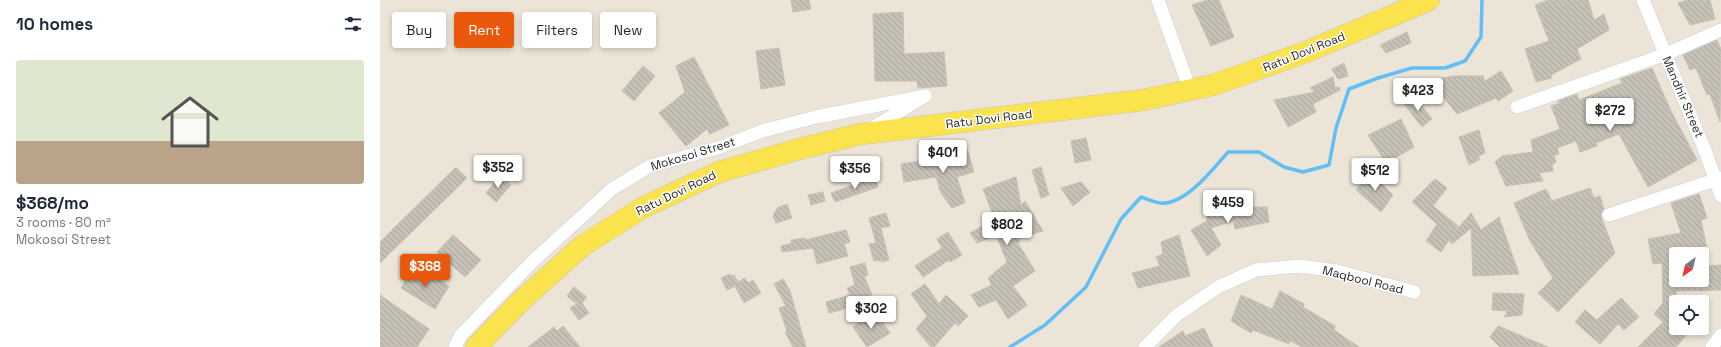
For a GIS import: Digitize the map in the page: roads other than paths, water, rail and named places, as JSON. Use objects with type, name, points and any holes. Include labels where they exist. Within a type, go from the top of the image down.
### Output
[{"type":"main road","name":"Ratu Dovi Road","points":[[476,347],[520,302],[582,246],[644,207],[719,172],[803,148],[861,134],[1143,100],[1190,90],[1238,78],[1306,52],[1429,0]]},
{"type":"street","points":[[1158,0],[1190,90]]},
{"type":"street","name":"Mandhir Street","points":[[1643,0],[1718,179],[1721,196]]},
{"type":"street","points":[[1517,107],[1666,54],[1721,30]]},
{"type":"street","name":"Mokosoi Street","points":[[455,347],[461,335],[569,228],[612,189],[650,166],[718,148],[762,131],[816,117],[925,96],[861,134]]},
{"type":"street","points":[[1609,215],[1718,179]]},
{"type":"street","name":"Maqbool Road","points":[[1145,347],[1177,315],[1218,287],[1256,270],[1299,266],[1337,271],[1414,292]]},
{"type":"street","points":[[1712,347],[1721,335]]},
{"type":"waterway","points":[[1010,347],[1045,325],[1086,287],[1121,219],[1141,197],[1160,203],[1179,199],[1198,185],[1228,152],[1259,152],[1284,167],[1303,172],[1329,165],[1336,128],[1349,89],[1378,78],[1412,68],[1445,68],[1465,61],[1481,37],[1482,0]]}]
